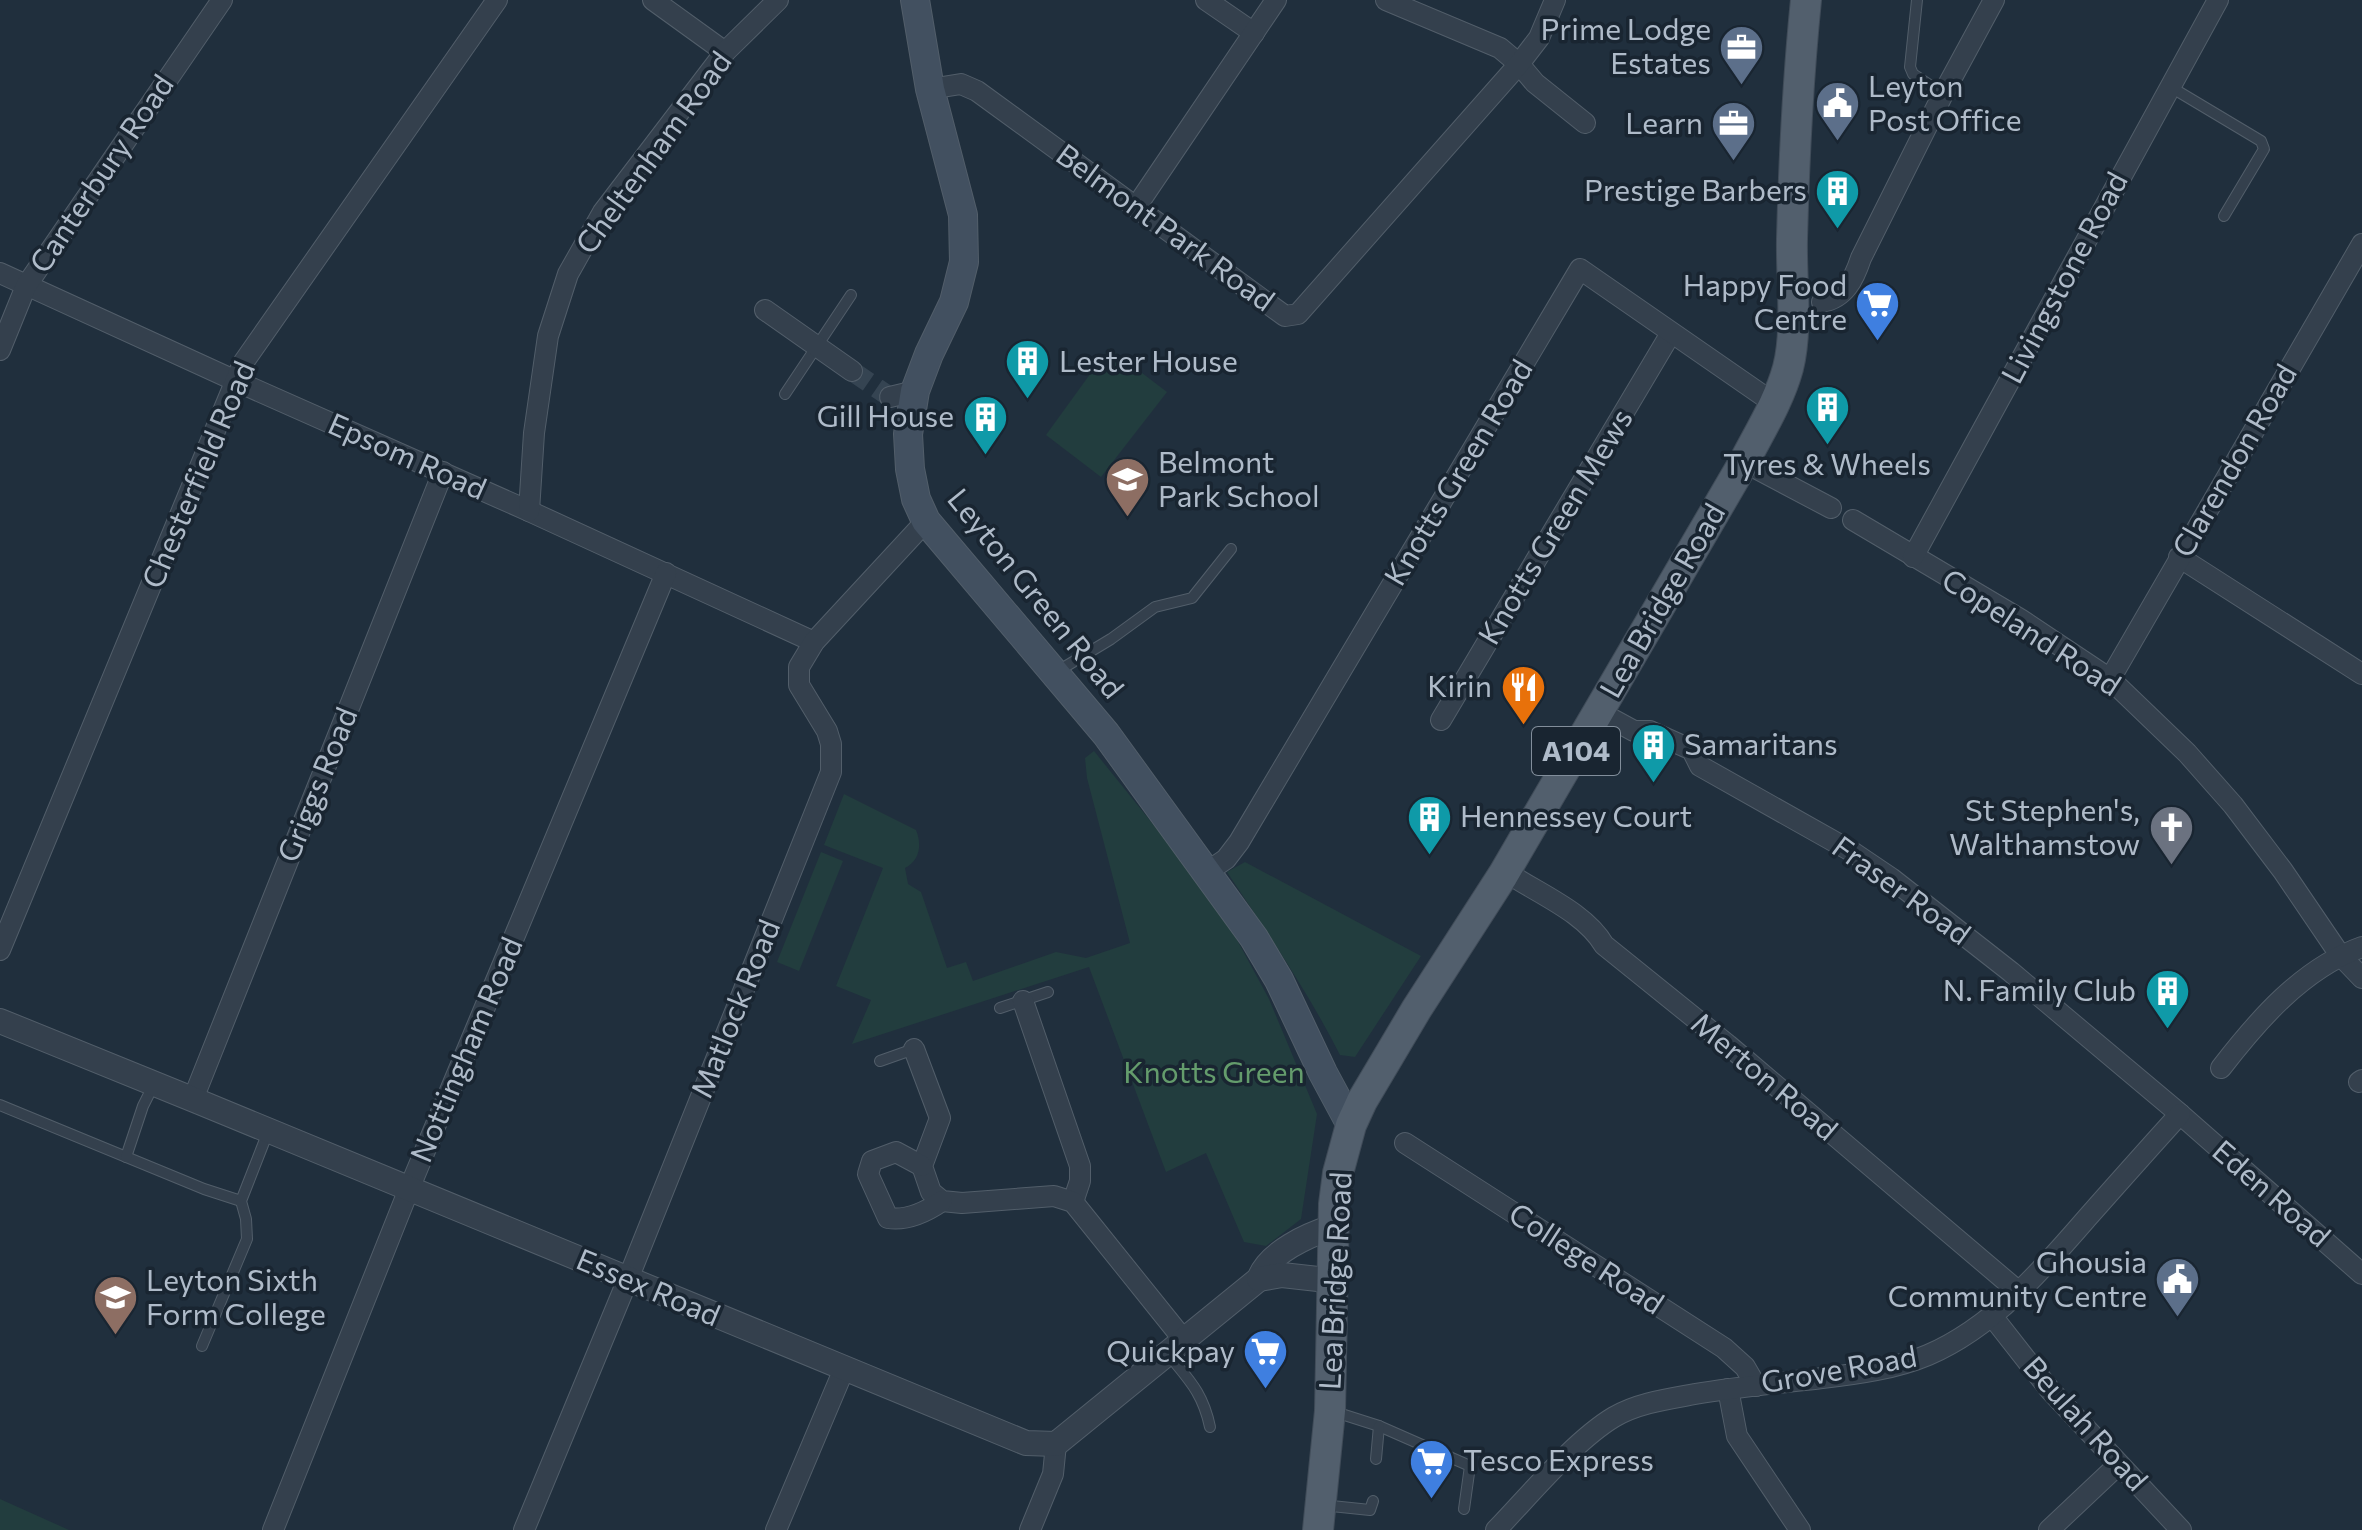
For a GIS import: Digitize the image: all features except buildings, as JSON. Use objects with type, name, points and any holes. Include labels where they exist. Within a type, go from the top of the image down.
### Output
[{"type":"main road","name":"Leyton Green Road","points":[[915,0],[930,89],[963,215],[964,262],[954,302],[929,354],[902,394],[916,499],[926,521],[1106,734],[1254,938],[1279,980],[1351,1125]]},
{"type":"main road","name":"Lea Bridge Road","points":[[1320,1518],[1330,1411],[1333,1227],[1337,1182],[1351,1125],[1416,1010],[1505,871],[1744,462],[1776,401],[1787,371],[1791,353],[1796,136],[1806,0]]},
{"type":"street","name":"Chesterfield Road","points":[[0,950],[243,363],[497,0]]},
{"type":"street","points":[[653,0],[725,52]]},
{"type":"street","name":"Cheltenham Road","points":[[529,511],[534,433],[548,336],[568,274],[603,212],[725,52],[778,0]]},
{"type":"street","points":[[1206,0],[1254,33]]},
{"type":"street","points":[[1136,207],[1276,0]]},
{"type":"street","points":[[1386,0],[1500,48],[1535,83],[1585,123]]},
{"type":"street","name":"Belmont Park Road","points":[[930,89],[961,84],[977,91],[1285,316],[1298,314],[1519,64],[1539,38],[1555,0]]},
{"type":"street","points":[[1822,302],[1839,296],[1856,272],[1943,94],[1994,0]]},
{"type":"street","name":"Livingstone Road","points":[[1913,557],[2218,0]]},
{"type":"street","name":"Canterbury Road","points":[[0,350],[26,286],[216,2]]},
{"type":"street","name":"Clarendon Road","points":[[2110,679],[2362,244]]},
{"type":"street","name":"Knotts Green Road","points":[[1207,872],[1226,859],[1239,842],[1580,269],[1762,395],[1776,401]]},
{"type":"street","name":"Epsom Road","points":[[0,273],[814,642]]},
{"type":"street","points":[[765,310],[852,371]]},
{"type":"street","name":"Knotts Green Mews","points":[[1441,720],[1671,333]]},
{"type":"street","points":[[1744,462],[1831,508]]},
{"type":"street","name":"Griggs Road","points":[[193,1099],[443,472]]},
{"type":"street","name":"Copeland Road","points":[[1853,520],[2020,619],[2110,679],[2187,753],[2233,805],[2340,955],[2362,978]]},
{"type":"street","name":"Matlock Road","points":[[524,1530],[831,772],[831,744],[827,731],[799,685],[799,667],[814,642],[926,521]]},
{"type":"street","points":[[2179,557],[2362,674]]},
{"type":"street","name":"Nottingham Road","points":[[273,1530],[409,1189],[666,573]]},
{"type":"street","name":"Fraser Road","points":[[1599,712],[1634,731],[1650,731],[1692,750],[1700,766],[1851,851],[1891,878],[2011,972],[2180,1114]]},
{"type":"street","name":"Merton Road","points":[[1505,871],[1541,895],[1553,899],[1599,935],[1604,945],[1728,1045],[2019,1292]]},
{"type":"street","points":[[2221,1068],[2245,1036],[2310,975],[2340,955],[2362,947]]},
{"type":"street","points":[[1023,1001],[1080,1166],[1080,1181],[1073,1202]]},
{"type":"street","name":"Essex Road","points":[[0,1021],[1026,1443],[1056,1444]]},
{"type":"street","points":[[914,1049],[940,1118],[922,1166],[931,1192],[942,1201],[962,1203],[1054,1196],[1073,1202],[1175,1346]]},
{"type":"street","name":"Eden Road","points":[[2180,1114],[2362,1274]]},
{"type":"street","name":"Grove Road","points":[[1506,1526],[1577,1447],[1614,1418],[1639,1406],[1728,1389],[1884,1368],[1927,1356],[1959,1338],[1992,1316],[2019,1292],[2180,1114]]},
{"type":"street","name":"College Road","points":[[1405,1143],[1724,1348],[1745,1367],[1756,1386]]},
{"type":"street","points":[[922,1166],[896,1152],[872,1161],[868,1174],[888,1218],[901,1220],[942,1201]]},
{"type":"street","points":[[1259,1279],[1262,1270],[1286,1249],[1299,1240],[1333,1227]]},
{"type":"street","points":[[1030,1530],[1053,1474],[1056,1444],[1175,1346],[1259,1279],[1282,1275],[1318,1279],[1332,1284]]},
{"type":"street","name":"Beulah Road","points":[[1992,1316],[2050,1390],[2181,1530]]},
{"type":"street","points":[[776,1530],[844,1369]]},
{"type":"street","points":[[1728,1389],[1737,1436],[1800,1530]]},
{"type":"street","points":[[2049,1530],[2118,1465]]},
{"type":"lane","points":[[1917,0],[1910,67],[1913,74],[1943,94]]},
{"type":"lane","points":[[2169,86],[2261,141],[2264,149],[2224,216]]},
{"type":"lane","points":[[785,394],[851,295]]},
{"type":"lane","points":[[1053,674],[1111,639],[1155,607],[1192,598],[1231,549]]},
{"type":"lane","points":[[1000,1008],[1048,992]]},
{"type":"lane","points":[[880,1061],[914,1049]]},
{"type":"lane","points":[[126,1157],[143,1106],[155,1083]]},
{"type":"lane","points":[[0,1105],[204,1189],[241,1201]]},
{"type":"lane","points":[[202,1346],[247,1239],[241,1201],[269,1130]]},
{"type":"lane","points":[[1175,1346],[1205,1404],[1210,1427]]},
{"type":"lane","points":[[1330,1411],[1379,1426],[1470,1466],[1464,1509]]},
{"type":"lane","points":[[1376,1459],[1379,1426]]},
{"type":"lane","points":[[1320,1518],[1370,1510],[1373,1501]]},
{"type":"green space","points":[[1109,348],[1167,392],[1101,477],[1046,435]]},
{"type":"green space","name":"Knotts Green","points":[[1094,751],[1202,885],[1229,925],[1269,999],[1317,1114],[1301,1219],[1266,1246],[1244,1242],[1206,1153],[1166,1172],[1089,967],[852,1044],[871,1000],[836,986],[883,868],[824,845],[844,794],[916,830],[918,852],[914,861],[905,868],[908,884],[921,892],[947,968],[966,962],[973,981],[1056,952],[1086,958],[1130,943],[1087,778],[1085,758]]},
{"type":"green space","points":[[821,852],[843,861],[799,971],[777,962]]},
{"type":"green space","name":"Knotts Green","points":[[1245,862],[1421,956],[1355,1057],[1340,1055],[1300,984],[1227,872]]},
{"type":"green space","points":[[0,1499],[69,1530],[0,1530]]},
{"type":"tunnel","points":[[852,371],[890,397]]},
{"type":"place","name":"Prime Lodge Estates","points":[[1742,86]]},
{"type":"place","name":"Leyton Post Office","points":[[1837,143]]},
{"type":"place","name":"Learn","points":[[1734,163]]},
{"type":"place","name":"Prestige Barbers","points":[[1838,230]]},
{"type":"place","name":"Happy Food Centre","points":[[1878,342]]},
{"type":"place","name":"Lester House","points":[[1028,401]]},
{"type":"place","name":"Tyres & Wheels","points":[[1827,446]]},
{"type":"place","name":"Gill House","points":[[985,456]]},
{"type":"place","name":"Belmont Park School","points":[[1127,519]]},
{"type":"place","name":"Kirin","points":[[1523,726]]},
{"type":"place","name":"Samaritans","points":[[1653,784]]},
{"type":"place","name":"Hennessey Court","points":[[1429,856]]},
{"type":"place","name":"St Stephen's, Walthamstow","points":[[2171,867]]},
{"type":"place","name":"N. Family Club","points":[[2167,1030]]},
{"type":"place","name":"Ghousia Community Centre","points":[[2178,1319]]},
{"type":"place","name":"Leyton Sixth Form College","points":[[115,1337]]},
{"type":"place","name":"Quickpay","points":[[1266,1391]]},
{"type":"place","name":"Tesco Express","points":[[1432,1500]]}]
